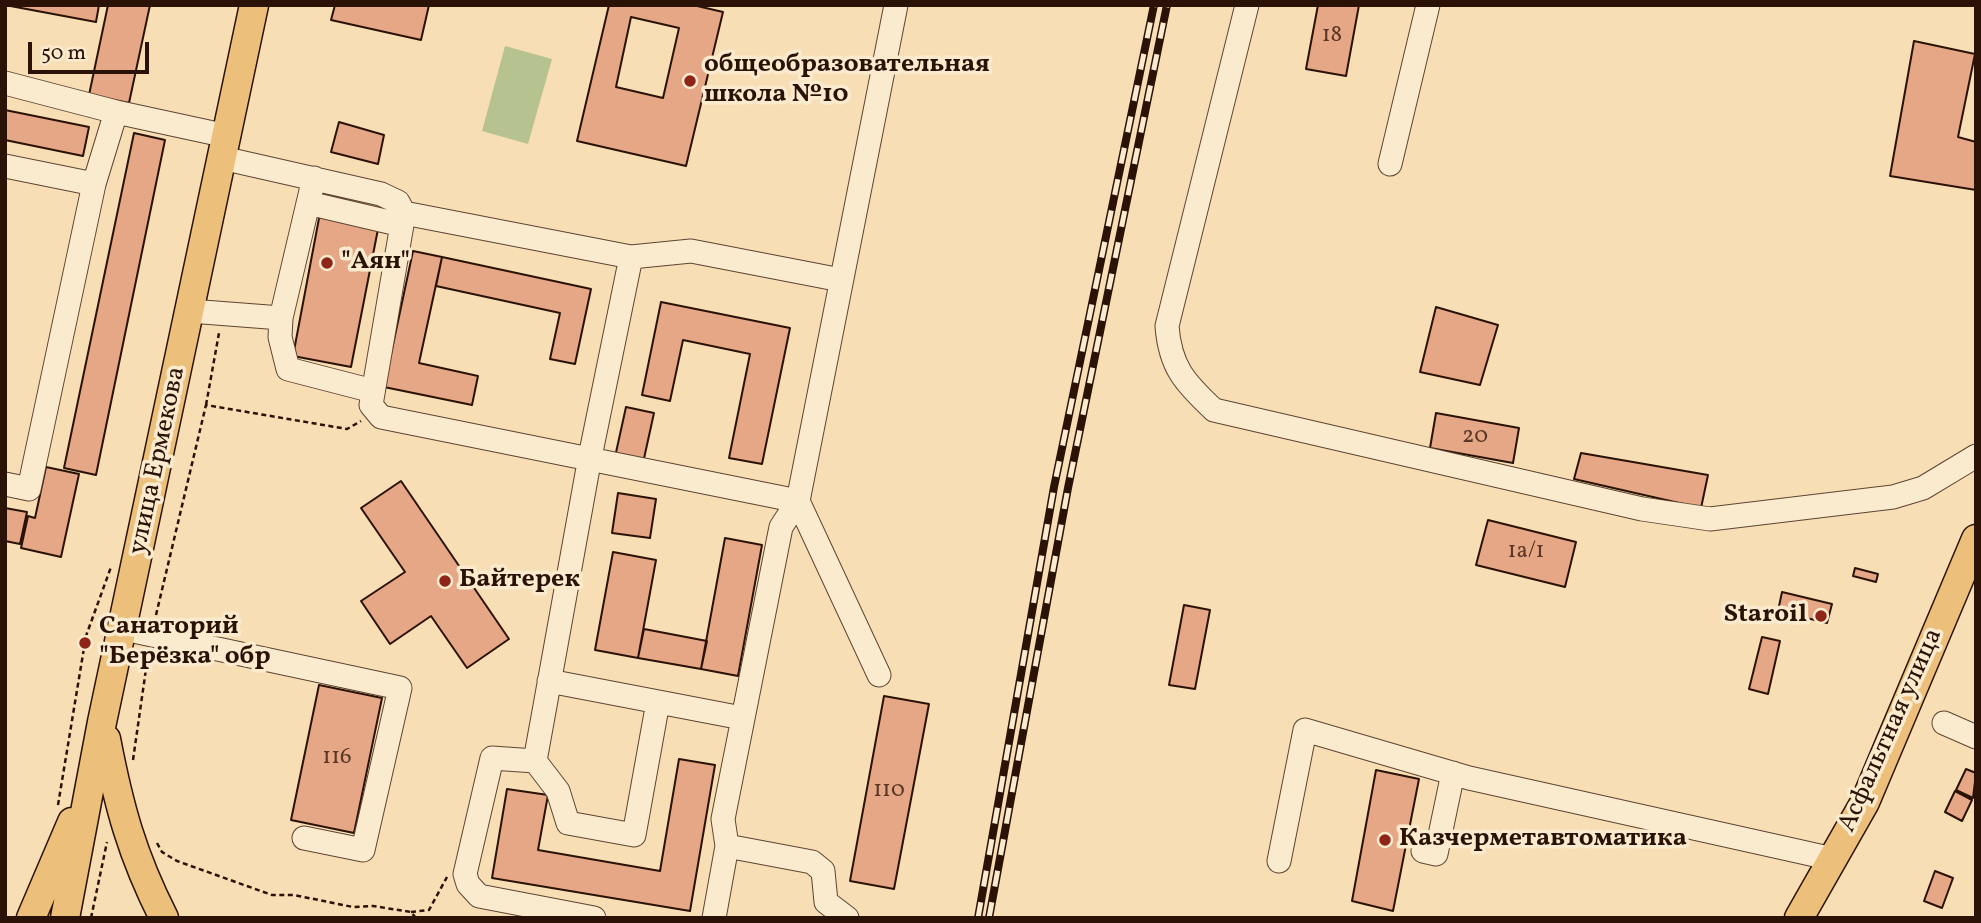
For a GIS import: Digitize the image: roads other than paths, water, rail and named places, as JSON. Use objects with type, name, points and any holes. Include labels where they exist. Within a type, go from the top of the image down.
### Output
[{"type":"main road","name":"улица Ермекова","points":[[65,918],[102,722],[138,632],[137,566],[254,5]]},
{"type":"main road","name":"Асфальтная улица","points":[[1799,918],[1865,802],[1976,539]]},
{"type":"main road","points":[[102,722],[120,813],[132,851],[164,918]]},
{"type":"main road","points":[[31,918],[70,828],[102,722]]},
{"type":"street","points":[[714,918],[727,846],[723,818],[742,718],[781,527],[798,500],[896,5]]},
{"type":"street","points":[[1247,5],[1167,326],[1169,350],[1184,383],[1214,410],[1642,509],[1710,519],[1893,497],[1923,488],[1976,456]]},
{"type":"street","points":[[1390,164],[1428,5]]},
{"type":"street","points":[[5,83],[116,112],[314,178],[381,194],[398,202],[403,219],[373,402],[381,417],[798,500]]},
{"type":"street","points":[[5,484],[29,489],[94,184],[116,112]]},
{"type":"street","points":[[5,166],[94,184]]},
{"type":"street","points":[[314,178],[281,318],[280,337],[288,369],[373,402]]},
{"type":"street","points":[[308,203],[631,257],[691,251],[842,280]]},
{"type":"street","points":[[631,257],[590,457],[535,761],[558,791],[568,823],[634,835],[658,702]]},
{"type":"street","points":[[190,311],[281,318]]},
{"type":"street","points":[[798,500],[879,675]]},
{"type":"street","points":[[138,632],[401,688],[363,850],[304,838]]},
{"type":"street","points":[[549,681],[742,718]]},
{"type":"street","points":[[1944,723],[1976,737]]},
{"type":"street","points":[[1279,861],[1305,730],[1453,773],[1833,859]]},
{"type":"street","points":[[535,761],[492,758],[467,862],[465,874],[468,884],[479,896],[594,918]]},
{"type":"street","points":[[1423,851],[1436,855],[1453,773]]},
{"type":"street","points":[[727,846],[812,862],[823,871],[827,902],[847,918]]},
{"type":"railway","points":[[978,918],[1054,487],[1154,5]]},
{"type":"railway","points":[[989,918],[1068,488],[1167,5]]},
{"type":"place","name":"общеобразовательная школа №10","points":[[690,81]]},
{"type":"place","name":"\"Аян\"","points":[[327,263]]},
{"type":"place","name":"Байтерек","points":[[445,581]]},
{"type":"place","name":"Staroil","points":[[1821,616]]},
{"type":"place","name":"Санаторий \"Берёзка\" обр","points":[[85,643]]},
{"type":"place","name":"Казчерметавтоматика","points":[[1385,840]]}]
